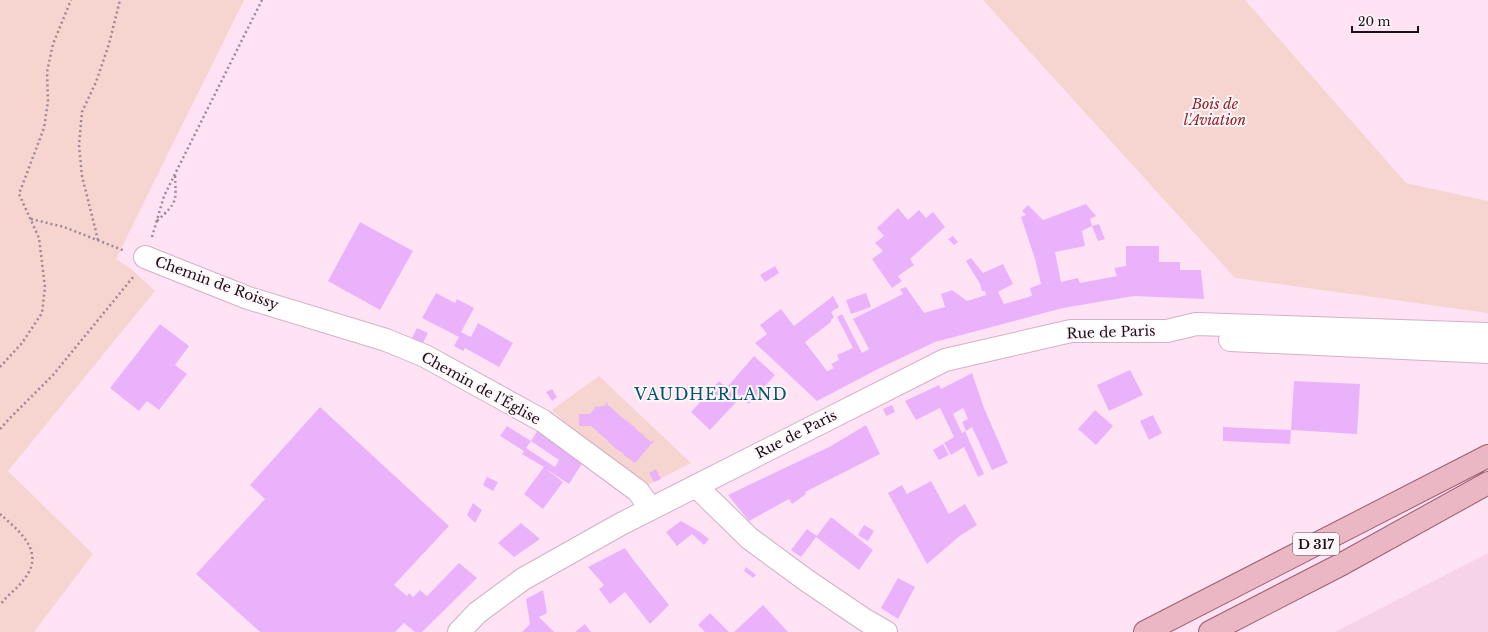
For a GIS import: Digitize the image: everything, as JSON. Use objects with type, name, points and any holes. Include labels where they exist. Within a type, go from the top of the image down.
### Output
[{"type":"main road","name":"D 317","points":[[1145,632],[1488,456]]},
{"type":"main road","name":"D 317","points":[[1210,632],[1342,564],[1488,483]]},
{"type":"street","name":"Chemin de Roissy","points":[[145,257],[248,298],[288,310]]},
{"type":"street","name":"Chemin de l'Église","points":[[288,310],[386,340],[426,356],[543,422],[638,491],[651,509]]},
{"type":"street","name":"Rue de Paris","points":[[459,632],[477,613],[523,579],[651,509],[945,360],[1071,331],[1167,331],[1196,324],[1488,334]]},
{"type":"street","name":"Rue de Paris","points":[[1167,331],[1198,339],[1488,352]]},
{"type":"street","points":[[696,486],[749,538],[806,580],[865,620],[886,632]]},
{"type":"path","points":[[0,368],[22,343],[42,313],[46,287],[39,238],[19,194],[44,128],[48,101],[48,72],[53,44],[71,0]]},
{"type":"path","points":[[98,240],[82,176],[79,145],[82,112],[96,82],[109,44],[120,0]]},
{"type":"path","points":[[0,429],[10,417],[53,375],[135,275],[145,257],[164,196],[262,0]]},
{"type":"path","points":[[156,222],[174,204],[176,197],[175,173]]},
{"type":"path","points":[[31,218],[64,226],[145,257]]},
{"type":"path","points":[[0,514],[22,533],[33,558],[32,566],[27,576],[0,605]]},
{"type":"shaded area","points":[[1488,553],[1488,632],[1335,632]]},
{"type":"green space","points":[[0,0],[244,0],[116,259],[131,269],[155,291],[8,471],[93,554],[34,632],[0,632]]},
{"type":"green space","name":"Bois de l'Aviation","points":[[983,0],[1245,0],[1406,183],[1488,201],[1488,313],[1235,278]]},
{"type":"green space","points":[[599,376],[691,463],[648,485],[586,442],[552,410]]},
{"type":"building","points":[[1086,204],[1096,216],[1090,219],[1092,226],[1082,231],[1085,246],[1055,252],[1061,282],[1078,278],[1080,283],[1117,276],[1114,268],[1126,266],[1126,246],[1159,246],[1159,262],[1180,262],[1180,270],[1201,270],[1204,299],[1134,296],[1063,308],[935,342],[880,368],[817,401],[755,343],[767,334],[760,325],[781,309],[794,326],[833,296],[839,307],[831,312],[834,317],[831,322],[805,342],[827,371],[834,368],[831,364],[839,360],[837,355],[853,348],[837,317],[842,314],[862,353],[869,349],[853,319],[903,294],[900,289],[906,287],[924,313],[945,307],[941,294],[952,290],[967,301],[986,295],[985,291],[982,291],[980,284],[966,261],[971,258],[983,273],[1003,264],[1013,284],[998,292],[1004,304],[1032,296],[1030,288],[1041,284],[1035,259],[1021,217],[1026,215],[1022,211],[1028,205],[1043,220]]},
{"type":"building","points":[[898,208],[908,220],[919,210],[926,218],[933,212],[945,227],[910,259],[914,265],[898,276],[902,281],[892,288],[872,259],[883,251],[875,243],[884,236],[877,228]]},
{"type":"building","points":[[360,222],[413,251],[380,310],[328,281]]},
{"type":"building","points":[[1099,224],[1105,239],[1098,241],[1092,226]]},
{"type":"building","points":[[953,236],[958,242],[954,245],[948,239]]},
{"type":"building","points":[[775,266],[779,273],[765,282],[760,275]]},
{"type":"building","points":[[436,293],[455,303],[457,299],[474,308],[461,332],[471,337],[478,323],[513,343],[499,367],[465,348],[463,351],[454,346],[459,337],[422,318]]},
{"type":"building","points":[[866,293],[871,307],[851,314],[846,300]]},
{"type":"building","points":[[160,324],[189,346],[175,365],[187,374],[159,410],[147,401],[139,411],[110,388]]},
{"type":"building","points":[[417,328],[428,333],[423,343],[412,338]]},
{"type":"building","points":[[754,356],[775,375],[749,404],[728,386]]},
{"type":"building","points":[[1130,370],[1143,395],[1109,411],[1097,385]]},
{"type":"building","points":[[972,373],[984,408],[1008,463],[992,470],[972,427],[966,431],[962,422],[968,419],[963,408],[953,414],[962,433],[965,431],[984,474],[978,477],[964,447],[951,455],[944,443],[954,437],[940,408],[916,420],[905,401],[939,385],[941,389]]},
{"type":"building","points":[[719,381],[739,399],[710,430],[691,412]]},
{"type":"building","points":[[1294,381],[1360,384],[1357,434],[1291,430]]},
{"type":"building","points":[[552,389],[557,397],[552,401],[546,392]]},
{"type":"building","points":[[606,401],[608,405],[625,420],[627,420],[634,427],[635,426],[635,428],[642,434],[644,433],[643,435],[651,442],[652,440],[654,441],[635,463],[624,456],[624,454],[609,442],[608,443],[608,441],[591,426],[579,426],[579,414],[590,414],[595,406],[606,405]]},
{"type":"building","points":[[892,405],[895,412],[886,416],[883,409]]},
{"type":"building","points":[[320,407],[449,526],[394,585],[407,596],[409,593],[413,597],[420,590],[427,596],[459,563],[477,578],[422,632],[415,632],[404,623],[395,632],[260,632],[196,574],[265,499],[250,485]]},
{"type":"building","points":[[1095,410],[1113,426],[1096,445],[1078,429]]},
{"type":"building","points":[[1153,415],[1162,433],[1149,440],[1140,421]]},
{"type":"building","points":[[866,425],[880,454],[805,492],[806,494],[792,504],[789,499],[749,521],[728,495],[831,446]]},
{"type":"building","points":[[507,426],[531,441],[540,427],[585,459],[569,484],[546,469],[563,482],[543,509],[524,494],[544,467],[522,454],[524,451],[500,436]],"holes":[[[531,441],[559,460],[555,467],[526,448]]]},
{"type":"building","points":[[1223,427],[1291,430],[1290,444],[1223,441]]},
{"type":"building","points":[[943,444],[949,455],[939,460],[933,450]]},
{"type":"building","points":[[656,469],[661,479],[654,482],[649,473]]},
{"type":"building","points":[[487,477],[498,482],[493,491],[483,485]]},
{"type":"building","points":[[931,481],[949,514],[965,504],[977,525],[961,535],[927,564],[888,493],[902,485],[907,494]]},
{"type":"building","points":[[473,503],[482,510],[475,523],[467,515]]},
{"type":"building","points":[[831,517],[873,550],[859,570],[816,537]]},
{"type":"building","points":[[681,521],[709,539],[704,545],[692,534],[677,546],[666,532]]},
{"type":"building","points":[[521,523],[540,539],[514,557],[498,543]]},
{"type":"building","points":[[864,525],[874,531],[868,541],[858,535]]},
{"type":"building","points":[[807,529],[817,536],[801,557],[791,550]]},
{"type":"building","points":[[625,548],[669,605],[650,624],[625,592],[610,604],[599,589],[604,585],[588,567]]},
{"type":"building","points":[[746,567],[756,575],[753,578],[744,571]]},
{"type":"building","points":[[898,578],[915,587],[898,619],[881,608]]},
{"type":"building","points":[[543,590],[547,613],[539,617],[554,632],[522,632],[530,624],[526,599]]},
{"type":"building","points":[[763,605],[788,632],[734,632]]},
{"type":"building","points":[[710,613],[729,632],[705,632],[698,625]]},
{"type":"building","points":[[585,624],[591,632],[575,632]]},
{"type":"district","name":"VAUDHERLAND","points":[[711,394]]}]
